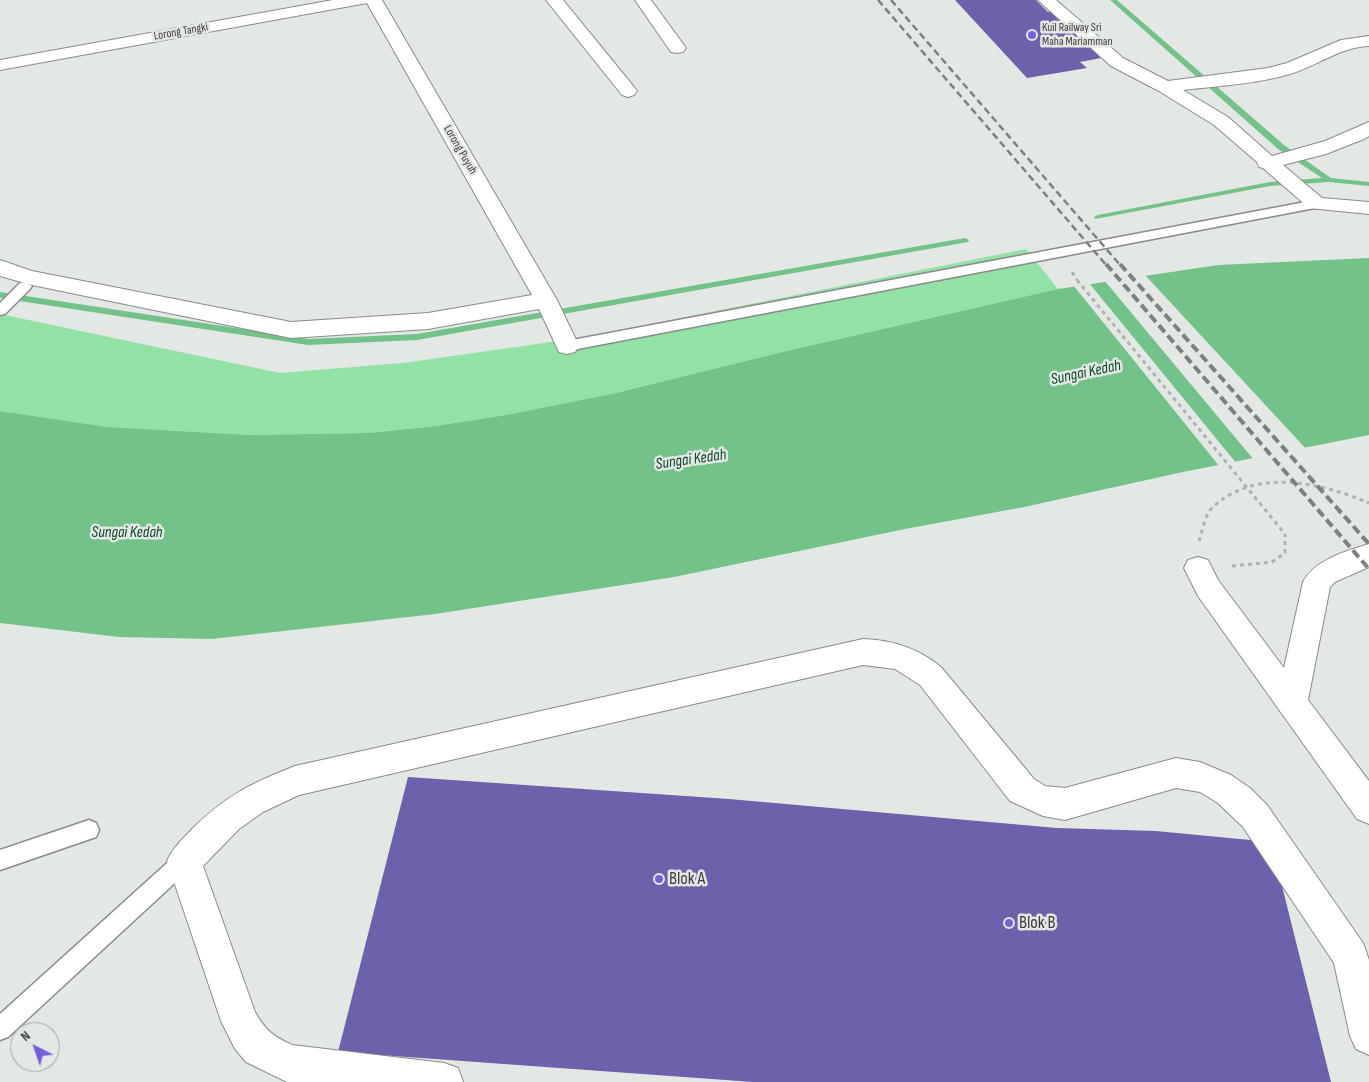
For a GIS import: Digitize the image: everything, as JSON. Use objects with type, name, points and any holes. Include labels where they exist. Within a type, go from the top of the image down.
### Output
[{"type":"street","points":[[252,0],[260,18]]},
{"type":"street","name":"Lorong Tangki","points":[[0,65],[361,0]]},
{"type":"street","name":"Lorong Puyuh","points":[[374,0],[555,321]]},
{"type":"street","points":[[554,0],[628,91]]},
{"type":"street","points":[[643,0],[677,48]]},
{"type":"street","points":[[1046,0],[1117,62],[1165,87],[1221,121],[1277,166],[1299,190],[1316,204],[1369,208]]},
{"type":"street","points":[[1165,87],[1283,70],[1350,43],[1369,41]]},
{"type":"street","points":[[1277,166],[1304,154],[1342,142],[1369,128]]},
{"type":"street","points":[[3,269],[32,278],[292,330],[428,321],[555,321]]},
{"type":"street","points":[[1292,704],[1317,582],[1325,574],[1369,555]]},
{"type":"street","points":[[1198,568],[1208,588],[1369,808]]},
{"type":"street","points":[[444,1082],[290,1064],[274,1058],[259,1049],[248,1036],[240,1021],[184,861],[227,818],[251,802],[295,781],[863,652],[891,654],[909,660],[926,670],[1022,790],[1035,799],[1050,804],[1065,804],[1176,774],[1194,775],[1211,780],[1235,795],[1255,816],[1350,956],[1369,1036]]},
{"type":"lane","points":[[555,321],[1056,252],[1316,204]]},
{"type":"lane","points":[[0,311],[25,286]]},
{"type":"lane","points":[[0,860],[89,830]]},
{"type":"lane","points":[[0,1029],[184,861]]},
{"type":"path","points":[[1077,280],[1285,534],[1285,554],[1272,562],[1198,568],[1197,546],[1210,510],[1243,486],[1292,481],[1346,493],[1369,503]]},
{"type":"shaded area","points":[[1026,249],[1058,289],[782,352],[616,393],[506,415],[435,426],[369,433],[250,435],[108,427],[0,411],[0,314],[280,373],[403,363],[586,337]]},
{"type":"water","name":"Sungai Kedah","points":[[1369,258],[1369,435],[674,577],[435,614],[212,639],[119,637],[0,623],[0,411],[108,427],[250,435],[369,433],[435,426],[506,415],[616,393],[782,352],[1058,289],[1218,265]]},
{"type":"pier","points":[[1145,275],[1308,451],[1254,460],[1104,280]]},
{"type":"pier","points":[[1089,283],[1237,464],[1220,467],[1073,285]]},
{"type":"building","name":"Kuil Railway Sri Maha Mariamman","points":[[955,0],[1036,0],[1048,12],[1053,11],[1101,58],[1080,62],[1087,68],[1027,78]]},
{"type":"building","points":[[408,777],[729,799],[1057,828],[1156,831],[1271,842],[1331,1082],[753,1082],[338,1052]]},
{"type":"waterway","points":[[1113,0],[1281,147],[1329,180]]},
{"type":"waterway","points":[[1098,217],[1270,184],[1329,180]]},
{"type":"waterway","points":[[1329,180],[1369,184]]},
{"type":"waterway","points":[[0,295],[308,342],[417,337],[965,240]]},
{"type":"railway","points":[[878,0],[1107,266]]},
{"type":"railway","points":[[891,0],[1121,266]]},
{"type":"railway","points":[[1106,264],[1369,569]]},
{"type":"railway","points":[[1120,264],[1369,544]]},
{"type":"place","name":"Kuil Railway Sri Maha Mariamman","points":[[1032,35]]},
{"type":"place","name":"Blok A","points":[[659,879]]},
{"type":"place","name":"Blok B","points":[[1009,923]]}]
